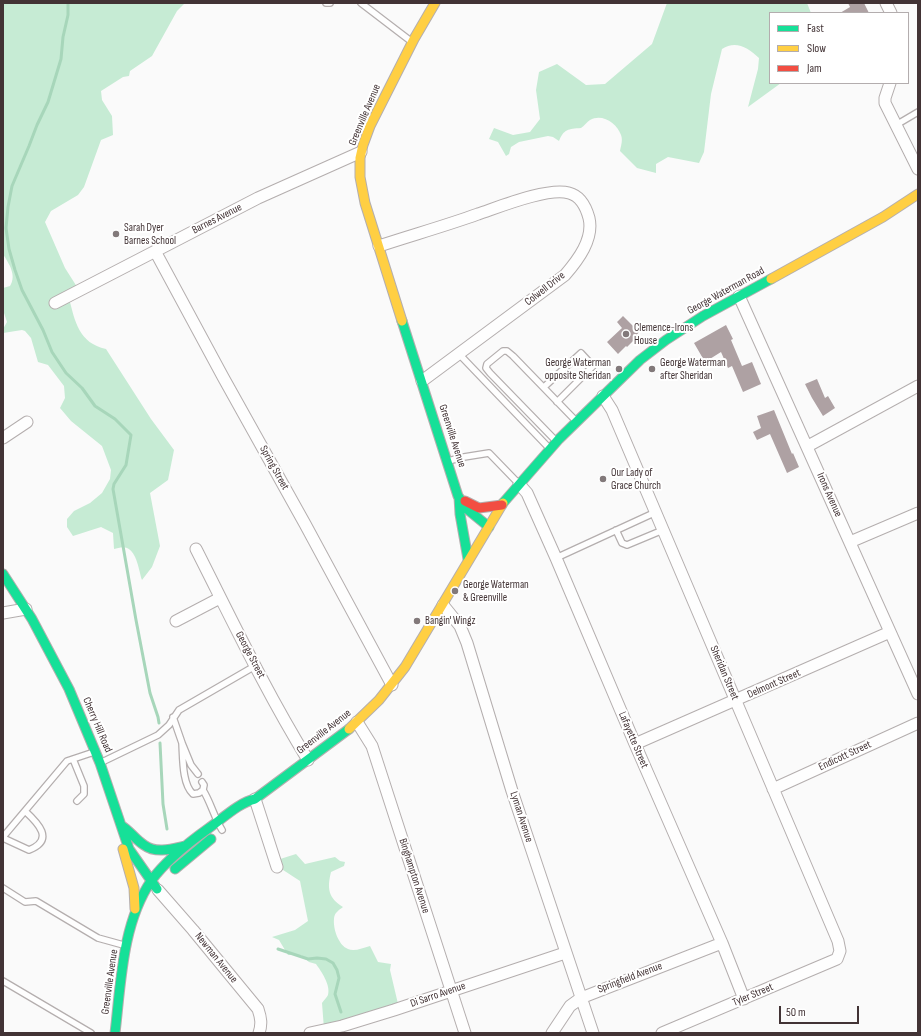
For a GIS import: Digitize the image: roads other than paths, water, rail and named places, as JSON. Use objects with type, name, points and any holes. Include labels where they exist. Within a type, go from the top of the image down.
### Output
[{"type":"main road","name":"Greenville Avenue","points":[[169,876],[220,826],[250,800],[255,799],[308,760],[357,722],[373,707],[405,667],[443,606],[468,560],[489,526],[467,509],[458,496],[365,203],[360,177],[361,152],[368,131],[412,42],[435,3]]},
{"type":"main road","name":"George Waterman Road","points":[[489,526],[502,505],[550,449],[640,360],[658,346],[703,316],[765,283],[917,197]]},
{"type":"main road","points":[[458,496],[469,504],[479,508],[502,505]]},
{"type":"main road","points":[[458,496],[468,560]]},
{"type":"main road","name":"Cherry Hill Road","points":[[3,574],[43,638],[76,704],[96,751],[129,850],[157,885]]},
{"type":"main road","points":[[109,788],[110,805],[134,888],[135,915]]},
{"type":"main road","points":[[121,826],[128,830],[144,846],[151,849],[168,851],[185,846]]},
{"type":"main road","name":"Greenville Avenue","points":[[152,901],[157,885],[159,871],[185,846],[220,826]]},
{"type":"main road","name":"Greenville Avenue","points":[[115,1033],[124,960],[135,915],[141,899],[157,885]]},
{"type":"main road","name":"Greenville Avenue","points":[[115,1033],[136,942]]},
{"type":"street","points":[[886,3],[890,12]]},
{"type":"street","points":[[890,84],[885,103],[918,169]]},
{"type":"street","name":"Barnes Avenue","points":[[55,303],[258,198],[361,152]]},
{"type":"street","name":"Colwell Drive","points":[[379,246],[494,208],[546,193],[570,193],[576,196],[585,206],[590,227],[587,241],[581,254],[565,275],[422,381]]},
{"type":"street","name":"Spring Street","points":[[156,251],[223,378],[305,524],[392,685]]},
{"type":"street","name":"Irons Avenue","points":[[740,296],[918,694]]},
{"type":"street","points":[[808,446],[918,386]]},
{"type":"street","name":"Sheridan Street","points":[[603,396],[612,410],[656,512],[838,941],[840,951]]},
{"type":"street","points":[[3,438],[27,422]]},
{"type":"street","name":"Lafayette Street","points":[[519,484],[527,494],[556,558],[722,944],[744,999]]},
{"type":"street","points":[[850,542],[918,514]]},
{"type":"street","name":"George Street","points":[[196,548],[255,666],[289,729],[308,760]]},
{"type":"street","points":[[176,621],[220,598]]},
{"type":"street","name":"Lyman Avenue","points":[[443,606],[460,626],[467,643],[512,791],[580,998],[593,1033]]},
{"type":"street","points":[[3,613],[26,609]]},
{"type":"street","name":"Delmont Street","points":[[635,744],[736,701],[890,632]]},
{"type":"street","name":"Binghampton Avenue","points":[[357,722],[372,746],[466,1033]]},
{"type":"street","name":"Endicott Street","points":[[773,789],[918,723]]},
{"type":"street","points":[[255,799],[277,867]]},
{"type":"street","name":"Newman Avenue","points":[[157,885],[258,1009],[261,1018],[261,1028],[259,1033]]},
{"type":"street","name":"Springfield Avenue","points":[[552,1033],[570,1006],[580,998],[722,944]]},
{"type":"street","name":"Tyler Street","points":[[662,1033],[837,959],[840,951]]},
{"type":"street","name":"Di Sarro Avenue","points":[[310,1033],[348,1024],[565,953]]},
{"type":"lane","points":[[361,3],[412,42]]},
{"type":"lane","points":[[896,125],[918,112]]},
{"type":"lane","points":[[557,442],[490,373],[486,368],[487,364],[503,351],[507,351],[577,422]]},
{"type":"lane","points":[[544,387],[581,353],[593,366],[557,402]]},
{"type":"lane","points":[[459,354],[550,449]]},
{"type":"lane","points":[[448,462],[464,456],[489,453],[519,484]]},
{"type":"lane","points":[[556,558],[656,512]]},
{"type":"lane","points":[[616,530],[622,543],[627,545],[663,530]]},
{"type":"lane","points":[[100,763],[158,735],[169,725],[179,710],[255,666]]},
{"type":"lane","points":[[173,717],[191,765],[198,774]]},
{"type":"lane","points":[[182,743],[184,776],[190,791],[193,794],[199,793],[203,790]]},
{"type":"lane","points":[[25,811],[39,823],[42,833],[41,842],[37,847],[29,850],[3,838],[25,811],[67,761],[96,751]]},
{"type":"lane","points":[[74,759],[84,786],[84,794],[77,801]]},
{"type":"lane","points":[[202,782],[204,785],[203,790],[209,799],[220,826]]},
{"type":"lane","points":[[3,888],[25,902],[36,901],[98,938],[128,946]]},
{"type":"lane","points":[[3,981],[91,1033]]},
{"type":"waterway","points":[[68,3],[68,15],[63,37],[61,59],[48,102],[12,186],[6,228],[9,249],[22,290],[43,330],[52,352],[66,373],[82,388],[95,406],[115,419],[131,435],[126,465],[114,484],[113,489],[150,693],[159,723]]},
{"type":"waterway","points":[[160,743],[163,804],[167,829]]},
{"type":"waterway","points":[[278,949],[308,959],[326,959],[333,963],[339,978],[335,994],[341,1012]]},
{"type":"place","name":"Sarah Dyer Barnes School","points":[[116,234]]},
{"type":"place","name":"Clemence-Irons House","points":[[626,334]]},
{"type":"place","name":"George Waterman opposite Sheridan","points":[[619,369]]},
{"type":"place","name":"George Waterman after Sheridan","points":[[652,369]]},
{"type":"place","name":"Our Lady of Grace Church","points":[[603,479]]},
{"type":"place","name":"George Waterman & Greenville","points":[[455,591]]},
{"type":"place","name":"Bangin' Wingz","points":[[417,621]]}]
